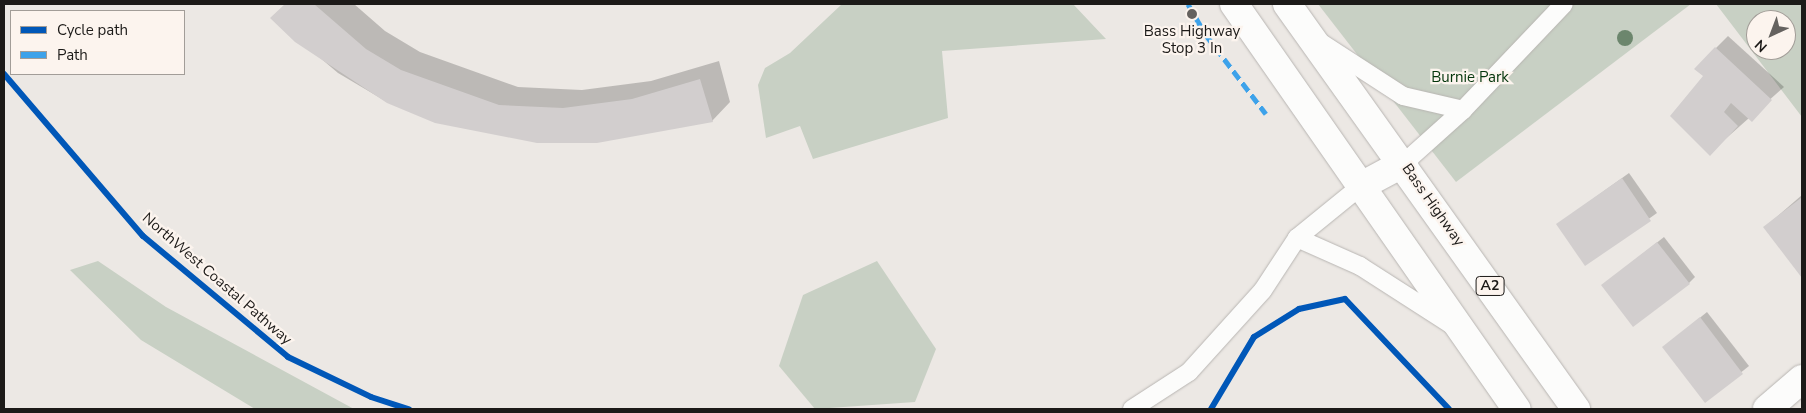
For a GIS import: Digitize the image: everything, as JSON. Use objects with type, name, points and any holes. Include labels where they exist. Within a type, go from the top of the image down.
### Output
[{"type":"main road","points":[[1234,4],[1517,409]]},
{"type":"main road","name":"Bass Highway","points":[[1287,4],[1404,163],[1576,409]]},
{"type":"main road","points":[[1361,186],[1404,163]]},
{"type":"main road","points":[[1767,409],[1802,379]]},
{"type":"lane","points":[[1404,163],[1463,110],[1564,4]]},
{"type":"lane","points":[[1311,37],[1403,96],[1463,110]]},
{"type":"lane","points":[[1132,409],[1189,372],[1263,290],[1297,238],[1361,186]]},
{"type":"lane","points":[[1297,238],[1360,266],[1461,331]]},
{"type":"green space","points":[[842,4],[1073,4],[1106,39],[942,51],[948,118],[813,159],[800,126],[766,138],[758,85],[765,68],[790,53]]},
{"type":"green space","name":"Burnie Park","points":[[1318,4],[1691,4],[1456,182]]},
{"type":"green space","points":[[1716,4],[1802,4],[1802,117],[1759,60],[1796,60],[1796,10],[1746,10],[1746,43]]},
{"type":"green space","points":[[98,261],[166,307],[354,409],[255,409],[141,340],[70,270]]},
{"type":"green space","points":[[877,261],[936,349],[915,402],[815,409],[779,366],[803,295]]},
{"type":"building","points":[[285,4],[314,4],[366,49],[401,70],[499,105],[563,108],[632,99],[700,79],[713,122],[597,143],[537,143],[435,123],[387,103],[295,42],[270,18]]},
{"type":"building","points":[[1715,47],[1772,100],[1752,122],[1731,103],[1724,112],[1738,126],[1710,156],[1670,116],[1703,76],[1694,69]]},
{"type":"building","points":[[1622,178],[1651,221],[1585,266],[1556,224]]},
{"type":"building","points":[[1801,198],[1802,200],[1802,278],[1763,227]]},
{"type":"building","points":[[1657,242],[1690,284],[1633,327],[1601,285]]},
{"type":"building","points":[[1700,317],[1743,374],[1705,403],[1662,347]]},
{"type":"marked path","points":[[1188,4],[1206,35],[1266,114]]},
{"type":"cycle path","name":"NorthWest Coastal Pathway","points":[[4,74],[143,236],[288,357],[371,397],[409,409]]},
{"type":"cycle path","points":[[1211,409],[1254,337],[1299,309],[1345,299],[1449,409]]},
{"type":"place","name":"Bass Highway Stop 3 In","points":[[1192,14]]}]
